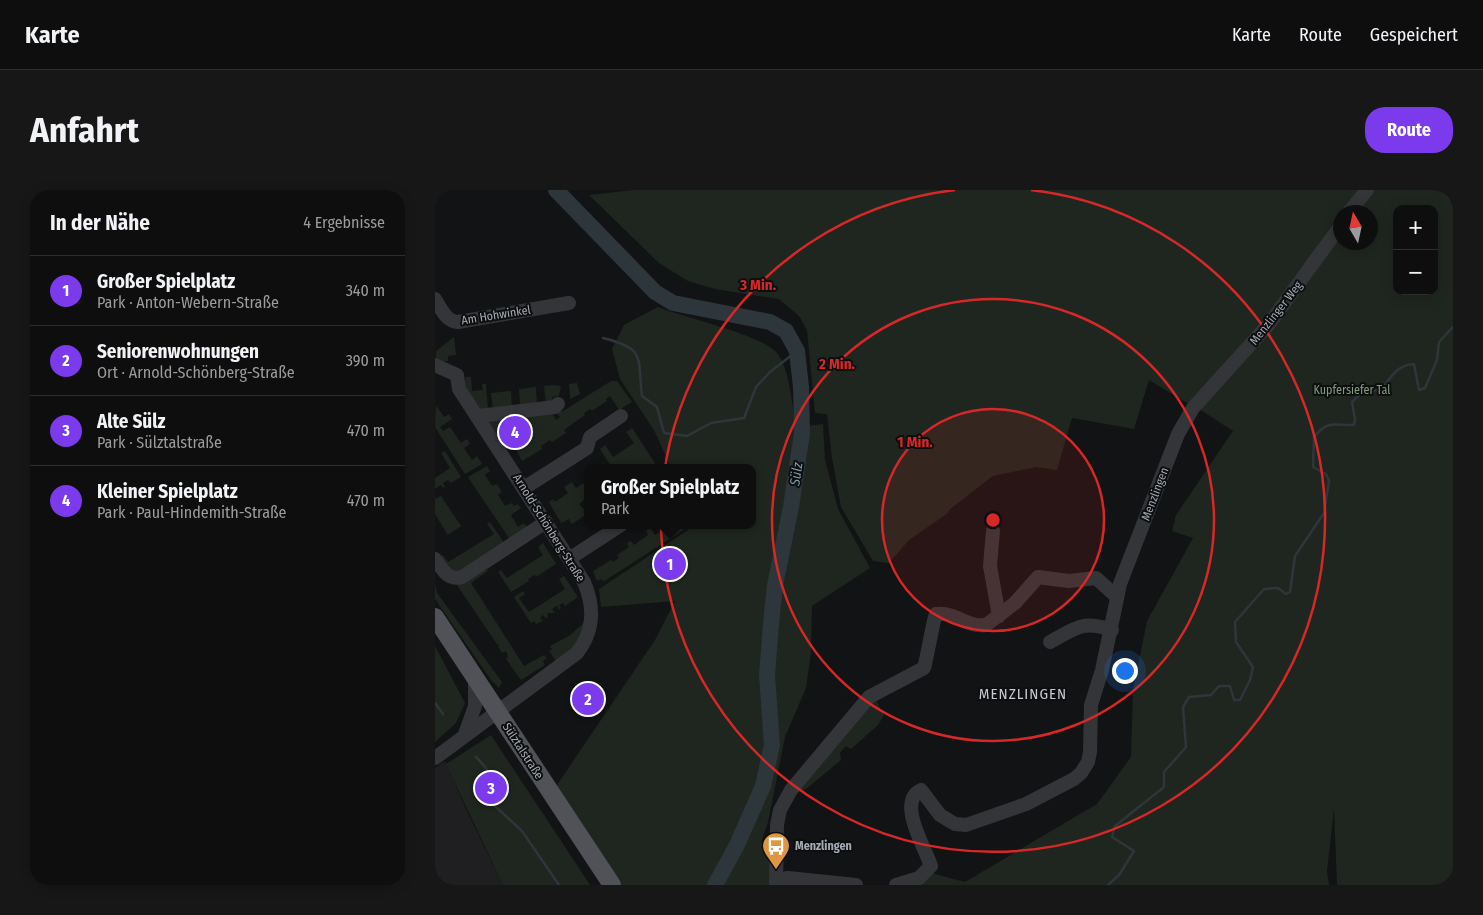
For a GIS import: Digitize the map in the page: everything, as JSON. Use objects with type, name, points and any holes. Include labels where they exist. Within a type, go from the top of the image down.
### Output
[{"type":"main road","name":"Sülztalstraße","points":[[435,617],[612,885]]},
{"type":"street","points":[[1355,205],[1367,190]]},
{"type":"street","name":"Menzlinger Weg","points":[[1205,396],[1269,324],[1333,236]]},
{"type":"street","name":"Am Hohwinkel","points":[[435,299],[444,314],[452,322],[569,303]]},
{"type":"street","name":"Arnold-Schönberg-Straße","points":[[435,365],[457,375],[459,389],[584,582],[591,600],[592,613],[587,638],[568,662],[464,734],[435,758]]},
{"type":"street","name":"Menzlingen","points":[[896,885],[919,878],[930,870],[931,866],[919,840],[913,817],[912,799],[916,792],[921,790],[940,815],[947,821],[966,826],[1026,804],[1074,779],[1088,762],[1091,705],[1112,630],[1117,597],[1178,434],[1193,408],[1205,396]]},
{"type":"street","points":[[478,416],[555,407],[558,404]]},
{"type":"street","points":[[524,488],[587,448],[590,436],[621,416]]},
{"type":"street","points":[[435,559],[449,576],[457,579],[546,522]]},
{"type":"street","points":[[569,559],[615,529]]},
{"type":"street","points":[[993,531],[989,566],[999,616]]},
{"type":"street","points":[[856,885],[797,878],[776,883],[775,838],[780,810],[797,780],[869,697],[924,668],[932,638],[932,618],[936,614],[951,614],[978,627],[992,623],[1015,603],[1033,581],[1042,576],[1069,581],[1096,578],[1117,597]]},
{"type":"street","points":[[1050,642],[1077,628],[1093,624],[1112,630]]},
{"type":"street","points":[[464,734],[475,706],[475,679]]},
{"type":"shaded area","points":[[445,761],[503,885],[435,885],[435,768]]},
{"type":"green space","points":[[633,190],[1358,190],[1346,205],[1333,205],[1333,224],[1266,321],[1192,406],[1149,380],[1134,429],[1072,418],[1057,470],[1036,467],[993,476],[949,510],[948,513],[909,540],[889,563],[873,561],[841,507],[832,458],[827,414],[815,413],[807,330],[799,316],[779,299],[715,289],[688,281],[659,263],[589,195]]},
{"type":"green space","name":"Kupfersiefer Tal","points":[[1374,190],[1453,190],[1453,885],[1337,885],[1334,808],[1327,871],[1329,885],[909,885],[931,873],[965,882],[1097,804],[1131,757],[1133,690],[1147,621],[1193,538],[1172,531],[1176,515],[1233,431],[1199,409],[1333,243],[1333,250],[1378,250],[1378,205],[1362,205]]},
{"type":"green space","points":[[658,307],[754,339],[776,352],[787,375],[795,422],[807,426],[823,424],[825,460],[838,509],[870,568],[812,606],[811,653],[806,688],[785,737],[768,822],[761,842],[764,847],[772,851],[773,885],[621,885],[555,788],[655,640],[675,601],[601,607],[599,589],[689,529],[756,529],[756,464],[669,464],[655,432],[620,379],[612,349],[624,325]]},
{"type":"green space","points":[[454,337],[456,355],[448,356],[448,361],[436,362],[436,351]]},
{"type":"green space","points":[[466,377],[471,377],[472,391],[483,390],[482,384],[486,384],[488,410],[480,411],[471,399],[465,386]]},
{"type":"green space","points":[[611,381],[617,381],[632,402],[619,410],[610,396],[606,399],[607,401],[592,411],[590,409],[584,413],[585,415],[564,430],[566,433],[552,442],[550,440],[541,446],[542,449],[522,461],[514,446],[504,450],[488,423],[489,420],[551,411],[556,420],[560,417],[555,412],[563,411]]},
{"type":"green space","points":[[577,383],[580,394],[570,399],[569,384]]},
{"type":"green space","points":[[544,386],[561,386],[559,396],[552,397],[553,404],[546,405]]},
{"type":"green space","points":[[536,387],[537,405],[520,407],[519,389]]},
{"type":"green space","points":[[511,391],[512,408],[493,410],[491,393]]},
{"type":"green space","points":[[436,405],[444,417],[449,414],[452,419],[440,427],[443,431],[450,427],[461,443],[467,439],[470,444],[464,448],[472,460],[477,456],[482,464],[465,474],[435,427]]},
{"type":"green space","points":[[632,428],[655,464],[609,464],[600,449],[605,445],[613,457],[634,443],[626,432]]},
{"type":"green space","points":[[445,451],[461,477],[451,483],[448,480],[443,483],[445,487],[443,488],[441,485],[435,489],[435,478],[450,468],[441,453]]},
{"type":"green space","points":[[487,466],[490,471],[485,475],[492,486],[497,484],[502,492],[498,495],[505,506],[512,503],[514,506],[518,504],[521,508],[511,515],[518,527],[524,523],[528,529],[509,538],[468,477]]},
{"type":"green space","points":[[572,482],[576,488],[584,483],[584,500],[579,504],[584,509],[584,516],[572,524],[569,519],[561,523],[549,502],[553,499],[555,502],[568,493],[564,487]]},
{"type":"green space","points":[[441,496],[461,526],[448,535],[435,514],[435,499]]},
{"type":"green space","points":[[490,522],[503,541],[502,546],[462,573],[449,572],[439,558],[443,555],[448,562],[494,534],[487,524]]},
{"type":"green space","points":[[649,529],[655,535],[664,529],[685,529],[603,582],[602,579],[597,581],[593,571],[611,560],[613,562],[619,558],[617,555],[629,547],[627,543],[631,541],[634,545],[648,535],[646,531]]},
{"type":"green space","points":[[543,543],[556,564],[536,577],[535,575],[528,579],[529,581],[511,592],[498,572],[501,570],[507,578],[543,555],[538,547]]},
{"type":"green space","points":[[482,570],[489,570],[471,583],[524,666],[544,655],[547,658],[543,661],[545,665],[521,680],[506,659],[508,657],[506,651],[502,653],[498,646],[499,644],[497,644],[457,585]]},
{"type":"green space","points":[[564,576],[578,597],[565,606],[563,603],[559,605],[561,608],[559,610],[557,606],[552,609],[555,613],[547,613],[548,617],[546,618],[543,615],[540,618],[543,621],[536,624],[534,621],[531,623],[514,597],[523,591],[525,594],[519,598],[529,612],[565,589],[559,579]]},
{"type":"green space","points":[[435,583],[437,593],[502,682],[499,688],[491,680],[435,599]]},
{"type":"green space","points":[[587,620],[581,640],[558,664],[549,651],[552,649],[550,646],[569,636]]},
{"type":"green space","points":[[435,646],[465,703],[456,723],[435,742]]},
{"type":"green space","points":[[875,698],[884,715],[878,725],[851,749],[846,746],[840,753],[841,760],[806,789],[797,793]]},
{"type":"green space","points":[[491,735],[590,885],[503,885],[446,764]]},
{"type":"waterway","name":"Sülz","points":[[556,190],[655,292],[673,303],[770,322],[786,331],[797,351],[801,387],[802,433],[791,507],[775,585],[771,624],[767,675],[772,745],[763,786],[737,845],[715,885]]},
{"type":"waterway","points":[[1108,885],[1119,875],[1134,851],[1112,837],[1115,826],[1164,787],[1164,772],[1186,747],[1183,707],[1189,697],[1211,695],[1219,686],[1230,686],[1234,700],[1240,700],[1250,680],[1253,667],[1236,642],[1235,622],[1264,589],[1278,588],[1286,594],[1290,592],[1295,556],[1324,513],[1329,481],[1326,474],[1313,467],[1314,437],[1319,431],[1328,426],[1336,424],[1354,425],[1355,419],[1352,402],[1361,393],[1382,389],[1395,372],[1403,367],[1414,364],[1419,390],[1425,388],[1437,360],[1439,342],[1453,327]]},
{"type":"waterway","points":[[603,338],[627,346],[637,356],[642,396],[657,407],[664,433],[687,436],[711,423],[744,418],[756,387],[770,372],[797,351]]},
{"type":"waterway","points":[[435,703],[443,714]]},
{"type":"waterway","points":[[476,757],[492,779],[495,806],[522,831],[559,885]]},
{"type":"place","name":"Kleiner Spielplatz","points":[[515,432]]},
{"type":"place","name":"Großer Spielplatz","points":[[670,564]]},
{"type":"place","name":"Seniorenwohnungen","points":[[588,699]]},
{"type":"place","name":"Alte Sülz","points":[[491,788]]},
{"type":"place","name":"Menzlingen","points":[[776,870]]},
{"type":"district","name":"MENZLINGEN","points":[[1023,694]]}]
